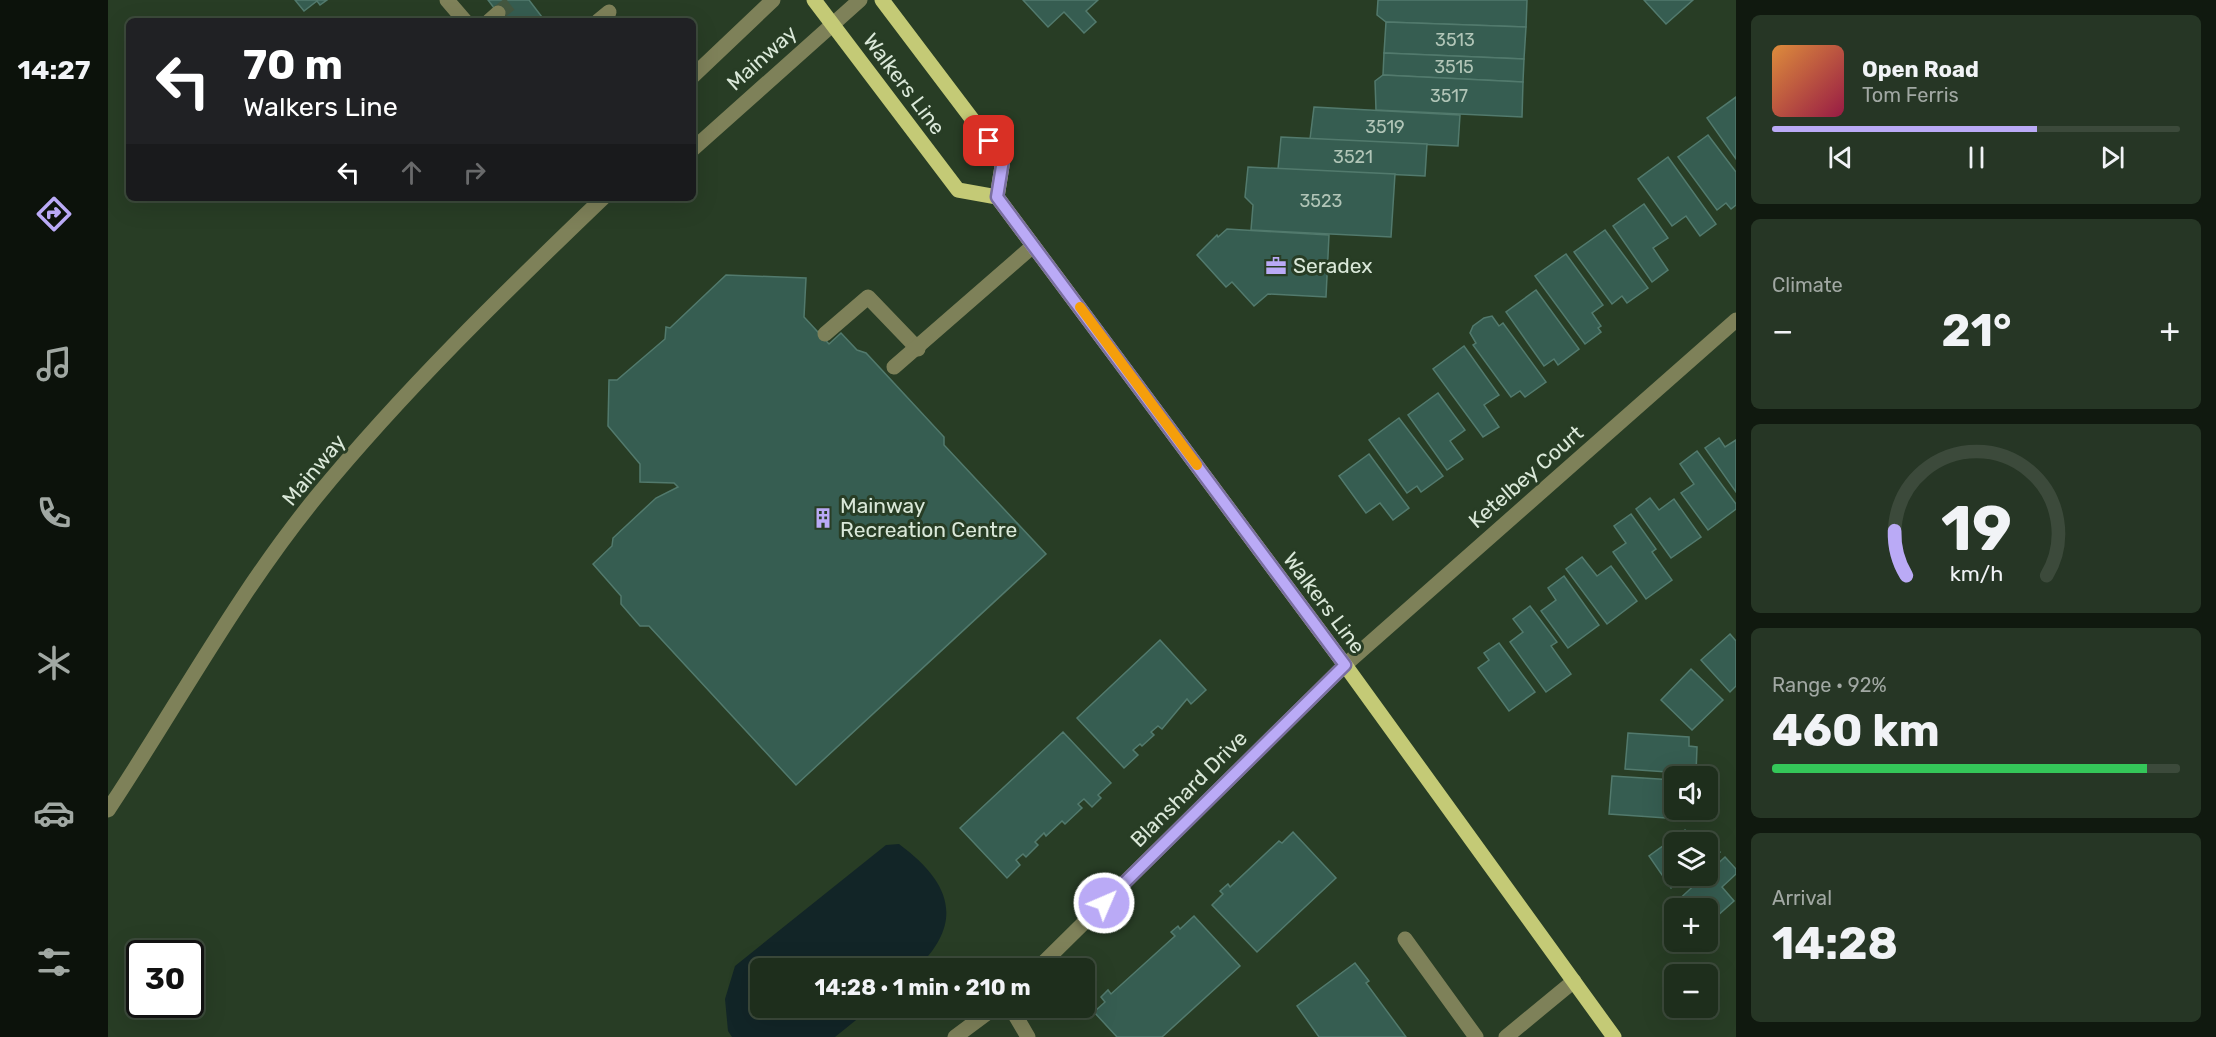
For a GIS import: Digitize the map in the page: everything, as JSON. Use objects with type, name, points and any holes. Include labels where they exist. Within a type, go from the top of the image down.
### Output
[{"type":"main road","name":"Walkers Line","points":[[814,0],[958,190],[997,197],[1345,665],[1614,1037]]},
{"type":"main road","name":"Walkers Line","points":[[882,0],[1003,160],[997,197]]},
{"type":"street","points":[[447,0],[462,18]]},
{"type":"street","name":"Mainway","points":[[696,73],[773,0]]},
{"type":"street","name":"Mainway","points":[[696,146],[860,0]]},
{"type":"street","name":"Mainway","points":[[108,810],[163,727],[240,600],[316,497],[504,293],[600,201]]},
{"type":"street","points":[[894,367],[918,349],[1033,246]]},
{"type":"street","points":[[825,334],[868,297],[918,349]]},
{"type":"street","name":"Ketelbey Court","points":[[1345,665],[1735,322]]},
{"type":"street","name":"Blanshard Drive","points":[[1048,958],[1345,665]]},
{"type":"street","points":[[1405,939],[1476,1037]]},
{"type":"street","points":[[1506,1037],[1574,981]]},
{"type":"street","points":[[955,1037],[981,1018]]},
{"type":"street","points":[[1017,1018],[1028,1037]]},
{"type":"water","points":[[899,844],[930,873],[940,888],[945,903],[946,918],[942,935],[932,951],[926,958],[750,958],[750,1018],[859,1018],[835,1037],[732,1037],[728,1031],[725,999],[735,966],[886,845]]},
{"type":"building","points":[[295,0],[327,0],[320,5],[317,1],[304,11]]},
{"type":"building","points":[[488,0],[529,0],[543,18],[502,18]]},
{"type":"building","points":[[1023,0],[1098,0],[1086,11],[1096,22],[1084,33],[1064,12],[1048,27]]},
{"type":"building","points":[[1378,0],[1527,0],[1526,27],[1386,22],[1377,15]]},
{"type":"building","points":[[1644,0],[1693,0],[1666,24]]},
{"type":"building","points":[[1386,22],[1526,27],[1524,59],[1384,53]]},
{"type":"building","points":[[1384,53],[1524,59],[1523,82],[1383,75]]},
{"type":"building","points":[[1383,75],[1523,82],[1522,117],[1376,110],[1375,81]]},
{"type":"building","points":[[1736,97],[1736,159],[1707,118]]},
{"type":"building","points":[[1314,107],[1460,115],[1458,146],[1310,139]]},
{"type":"building","points":[[1708,135],[1736,172],[1736,205],[1731,209],[1726,203],[1717,210],[1678,157]]},
{"type":"building","points":[[1281,137],[1427,144],[1425,176],[1278,169]]},
{"type":"building","points":[[1668,157],[1716,224],[1700,236],[1686,216],[1672,226],[1638,179]]},
{"type":"building","points":[[1248,167],[1395,174],[1391,237],[1251,230],[1253,205],[1245,197]]},
{"type":"building","points":[[1644,204],[1668,238],[1653,248],[1668,270],[1652,282],[1613,226]]},
{"type":"building","points":[[1227,229],[1329,235],[1326,297],[1268,294],[1254,306],[1232,282],[1226,287],[1197,255],[1217,235],[1218,237]]},
{"type":"building","points":[[1605,230],[1648,288],[1627,303],[1622,296],[1612,304],[1574,252]]},
{"type":"building","points":[[1566,254],[1603,305],[1592,313],[1601,326],[1598,328],[1601,332],[1585,344],[1535,276]]},
{"type":"building","name":"Mainway Recreation Centre","points":[[726,275],[806,278],[804,317],[829,344],[841,333],[857,350],[866,353],[944,437],[944,445],[1046,554],[796,785],[649,626],[640,626],[621,604],[621,596],[593,564],[612,546],[613,538],[656,498],[678,487],[674,483],[640,482],[640,464],[608,426],[609,380],[617,380],[665,339],[666,327],[670,328]]},
{"type":"building","points":[[1536,290],[1579,349],[1558,365],[1554,359],[1544,366],[1506,312]]},
{"type":"building","points":[[1492,316],[1499,326],[1503,323],[1546,382],[1525,397],[1520,391],[1511,397],[1473,345],[1476,343],[1470,333],[1473,326],[1484,318]]},
{"type":"building","points":[[1464,346],[1499,395],[1484,405],[1499,427],[1483,437],[1433,369]]},
{"type":"building","points":[[1438,393],[1465,430],[1450,441],[1463,459],[1447,470],[1408,415]]},
{"type":"building","points":[[1399,418],[1443,476],[1421,492],[1417,486],[1407,493],[1369,440]]},
{"type":"building","points":[[1719,438],[1725,447],[1736,440],[1736,492],[1705,448]]},
{"type":"building","points":[[1697,451],[1736,504],[1736,509],[1708,530],[1681,493],[1694,484],[1680,464]]},
{"type":"building","points":[[1369,454],[1409,508],[1393,520],[1380,503],[1366,513],[1339,476]]},
{"type":"building","points":[[1650,498],[1659,510],[1674,499],[1701,537],[1671,558],[1636,509]]},
{"type":"building","points":[[1631,514],[1656,549],[1652,552],[1672,580],[1646,599],[1613,552],[1626,543],[1614,526]]},
{"type":"building","points":[[1582,557],[1597,576],[1611,566],[1637,601],[1607,624],[1566,569]]},
{"type":"building","points":[[1564,576],[1599,625],[1568,648],[1541,611],[1556,600],[1548,588]]},
{"type":"building","points":[[1530,606],[1557,642],[1551,646],[1571,674],[1546,692],[1510,642],[1523,632],[1513,619]]},
{"type":"building","points":[[1730,634],[1736,641],[1736,686],[1730,692],[1701,660]]},
{"type":"building","points":[[1160,640],[1206,690],[1191,704],[1187,699],[1162,729],[1158,726],[1151,732],[1154,735],[1142,746],[1140,744],[1133,750],[1138,755],[1124,768],[1077,718]]},
{"type":"building","points":[[1499,643],[1535,692],[1509,711],[1478,668],[1489,660],[1484,653]]},
{"type":"building","points":[[1691,669],[1723,700],[1692,730],[1661,700]]},
{"type":"building","points":[[1063,732],[1111,783],[1098,795],[1101,798],[1092,807],[1084,799],[1078,804],[1082,808],[1065,824],[1062,821],[1046,836],[1044,833],[1035,842],[1038,845],[1026,857],[1023,854],[1016,860],[1020,865],[1007,878],[960,828]]},
{"type":"building","points":[[1628,733],[1689,737],[1689,746],[1697,747],[1696,766],[1664,766],[1664,772],[1625,769]]},
{"type":"building","points":[[1612,776],[1664,779],[1664,818],[1609,814]]},
{"type":"building","points":[[1293,832],[1336,878],[1257,952],[1212,905],[1223,894],[1220,891],[1228,884],[1230,887],[1279,841],[1282,843]]},
{"type":"building","points":[[1664,845],[1664,878],[1649,856]]},
{"type":"building","points":[[1725,857],[1736,869],[1736,874],[1722,887],[1734,901],[1718,915],[1718,898],[1680,898],[1693,886],[1718,886],[1718,863]]},
{"type":"building","points":[[1194,916],[1240,966],[1162,1037],[1117,1037],[1095,1013],[1105,1002],[1101,997],[1108,990],[1111,994],[1175,936],[1171,932],[1178,926],[1180,929]]},
{"type":"building","points":[[1355,963],[1369,981],[1366,983],[1406,1037],[1319,1037],[1297,1006]]},
{"type":"tunnel","points":[[498,13],[515,0]]},
{"type":"slow traffic","points":[[1080,307],[1126,373],[1197,465]]},
{"type":"place","name":"Seradex","points":[[1276,266]]},
{"type":"place","name":"Mainway Recreation Centre","points":[[823,518]]},
{"type":"route","points":[[989,141],[1003,160],[997,197],[1345,665],[1104,903]]}]
